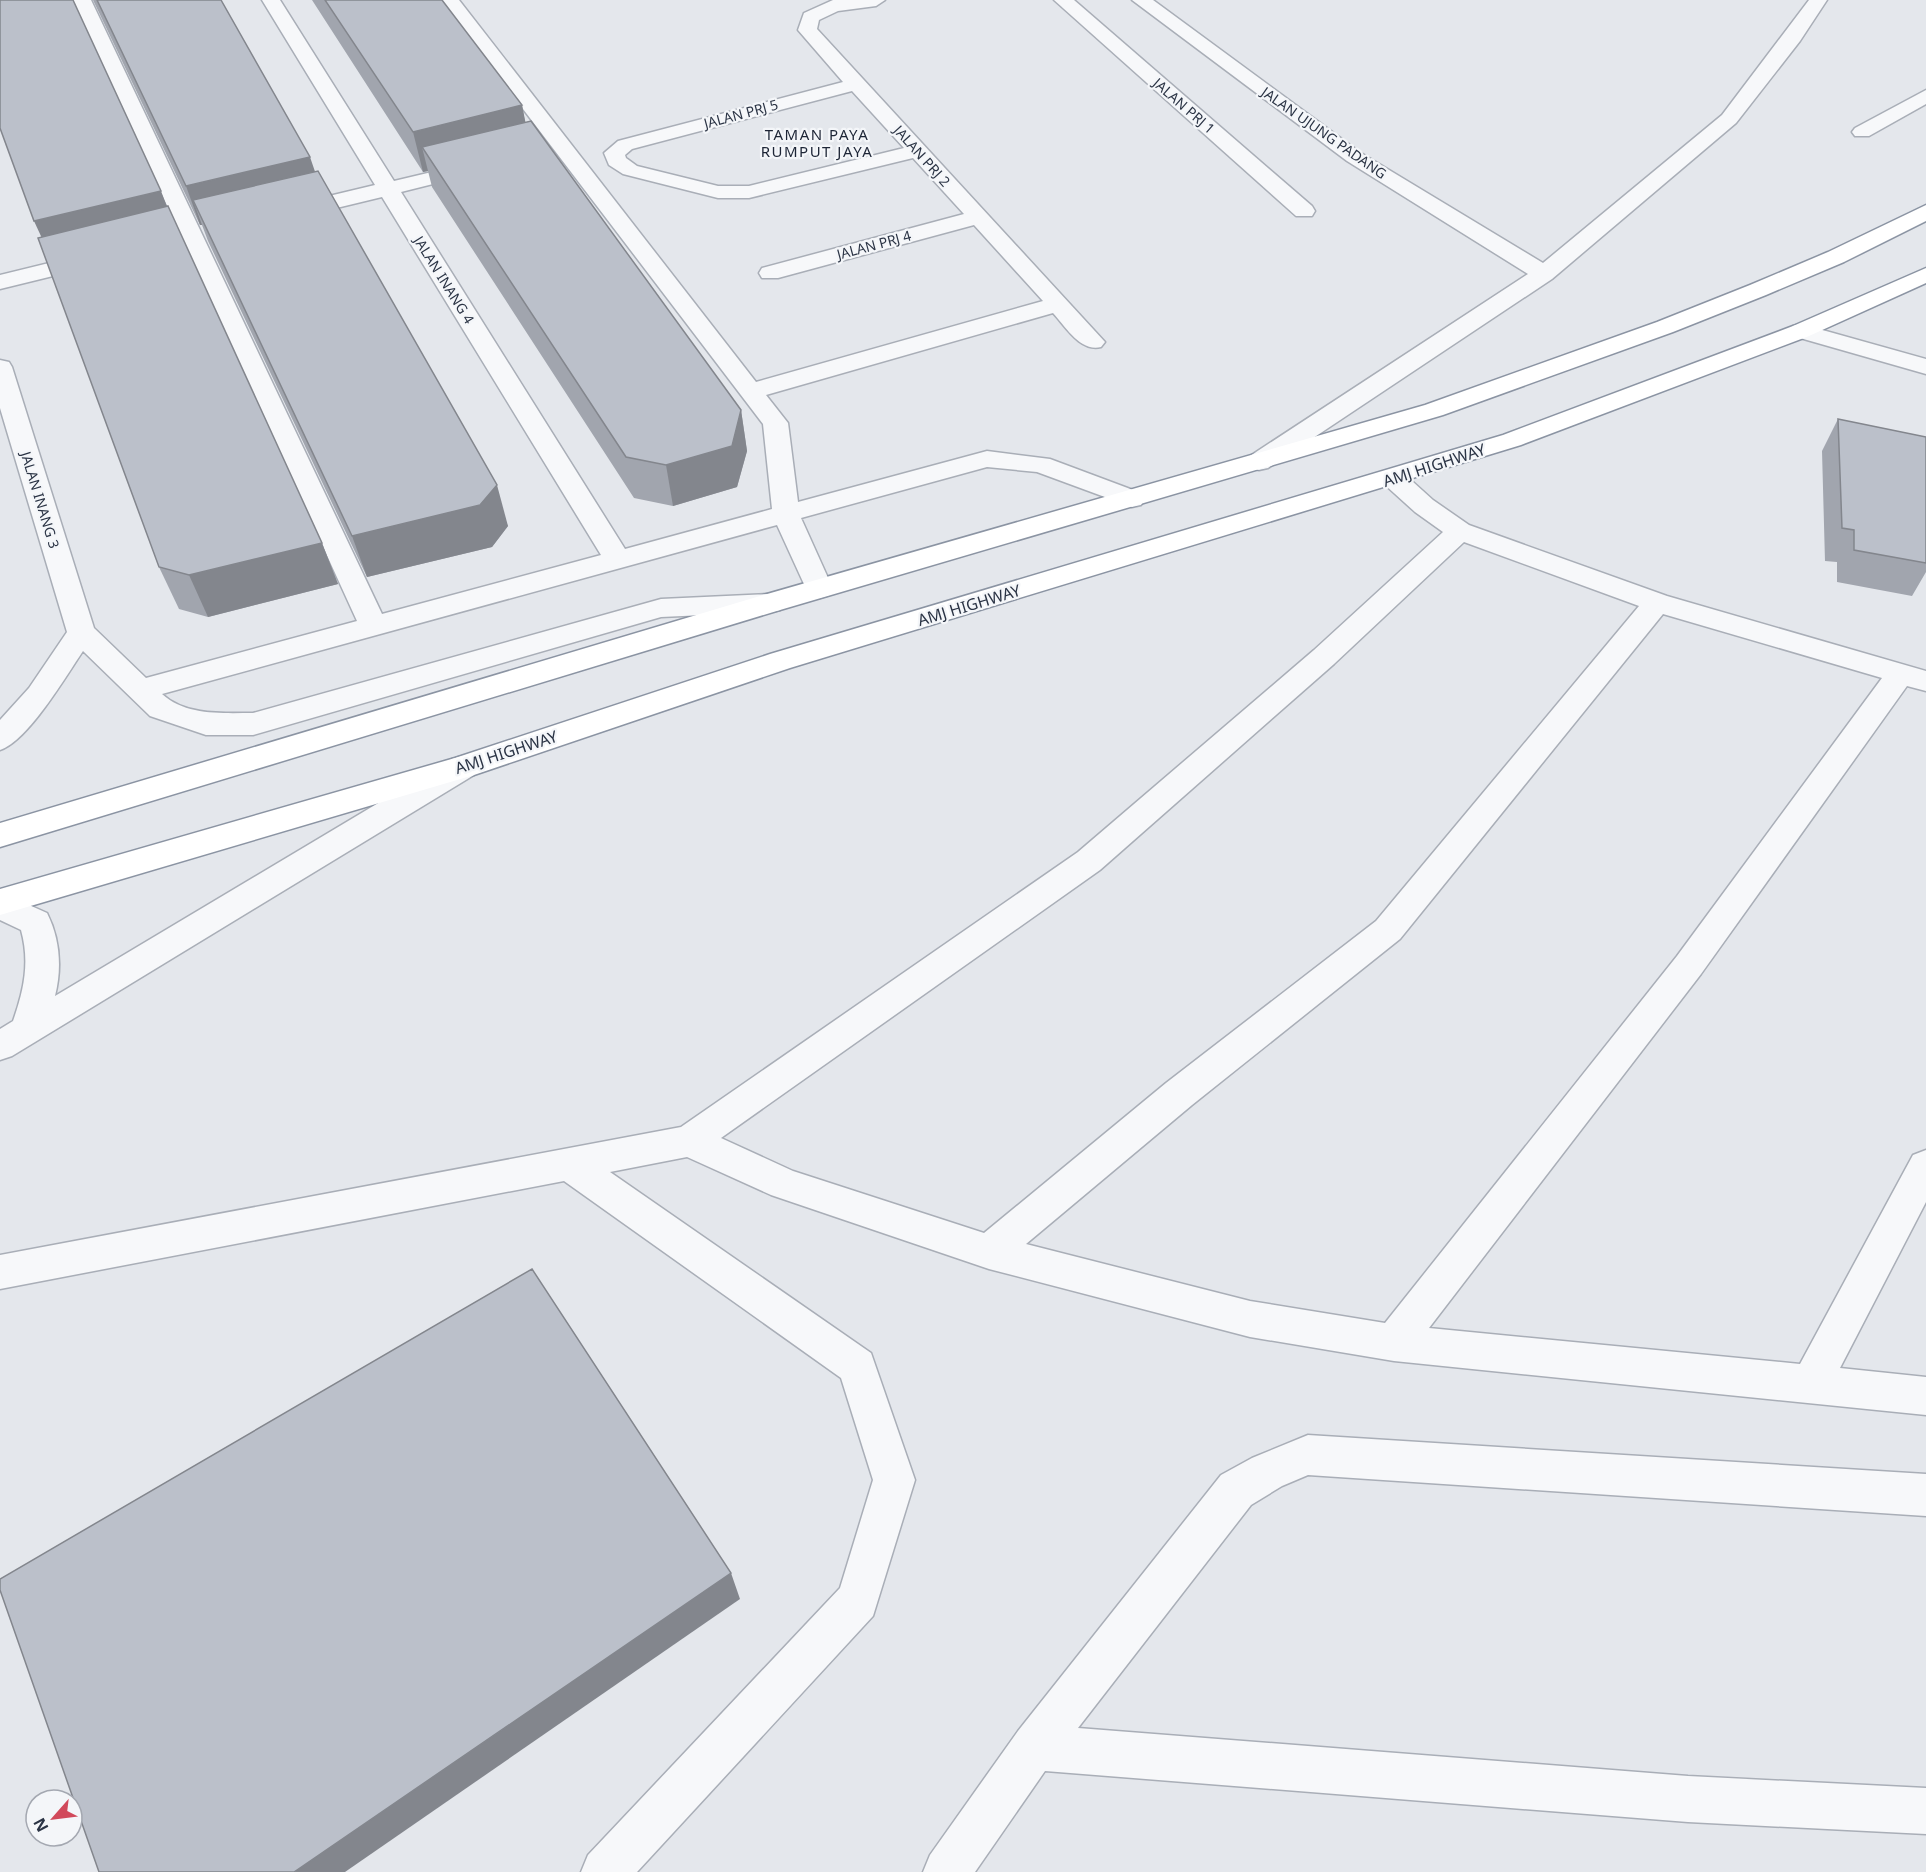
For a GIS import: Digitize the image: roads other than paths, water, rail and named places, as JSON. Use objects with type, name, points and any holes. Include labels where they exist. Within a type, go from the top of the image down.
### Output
[{"type":"highway","points":[[0,835],[770,603],[1434,410],[1665,327],[1836,257],[1926,212]]},
{"type":"highway","name":"AMJ HIGHWAY","points":[[0,904],[463,767],[780,661],[1393,478],[1555,424],[1801,331],[1926,274]]},
{"type":"street","points":[[82,0],[180,239],[374,626]]},
{"type":"street","name":"JALAN INANG 4","points":[[271,0],[618,560]]},
{"type":"street","points":[[448,0],[775,423],[786,514],[819,589]]},
{"type":"street","name":"JALAN PRJ 2","points":[[876,0],[833,6],[811,17],[807,30],[1093,342]]},
{"type":"street","name":"JALAN PRJ 1","points":[[1063,0],[1304,211]]},
{"type":"street","name":"JALAN UJUNG PADANG","points":[[1141,0],[1354,157],[1544,274]]},
{"type":"street","points":[[1259,462],[1544,274],[1729,119],[1793,38],[1818,0]]},
{"type":"street","name":"JALAN PRJ 5","points":[[857,84],[625,145],[614,153],[621,166],[718,192],[732,193],[749,192],[918,151]]},
{"type":"street","points":[[1862,132],[1926,96]]},
{"type":"street","points":[[539,153],[562,147]]},
{"type":"street","points":[[272,217],[492,164]]},
{"type":"street","name":"JALAN PRJ 4","points":[[770,273],[978,217]]},
{"type":"street","points":[[180,239],[215,230]]},
{"type":"street","points":[[0,282],[113,255]]},
{"type":"street","points":[[750,392],[1058,304]]},
{"type":"street","points":[[1801,331],[1926,367]]},
{"type":"street","name":"JALAN INANG 3","points":[[0,367],[81,632]]},
{"type":"street","points":[[142,689],[987,459],[1041,465],[1132,499]]},
{"type":"street","points":[[1393,478],[1424,506],[1460,531],[1656,603],[1912,679],[1394,1342]]},
{"type":"street","points":[[0,1272],[689,1141],[1089,861],[1324,657],[1460,531]]},
{"type":"street","points":[[0,739],[39,695],[81,632],[160,708],[206,724],[253,724],[661,608],[770,603]]},
{"type":"street","points":[[989,1252],[1179,1094],[1388,930],[1656,603]]},
{"type":"street","points":[[14,1038],[463,767]]},
{"type":"street","points":[[0,904],[35,922],[43,947],[44,980],[14,1038]]},
{"type":"street","points":[[689,1141],[784,1184],[989,1252],[1250,1319],[1394,1342],[1926,1396]]},
{"type":"street","points":[[569,1164],[857,1366],[894,1480],[858,1601],[605,1872]]},
{"type":"street","points":[[1811,1383],[1926,1166]]},
{"type":"street","points":[[946,1872],[1034,1747],[1236,1490],[1308,1455],[1926,1495]]},
{"type":"street","points":[[1034,1747],[1688,1800],[1926,1811]]},
{"type":"district","name":"TAMAN PAYA RUMPUT JAYA","points":[[817,144]]}]
